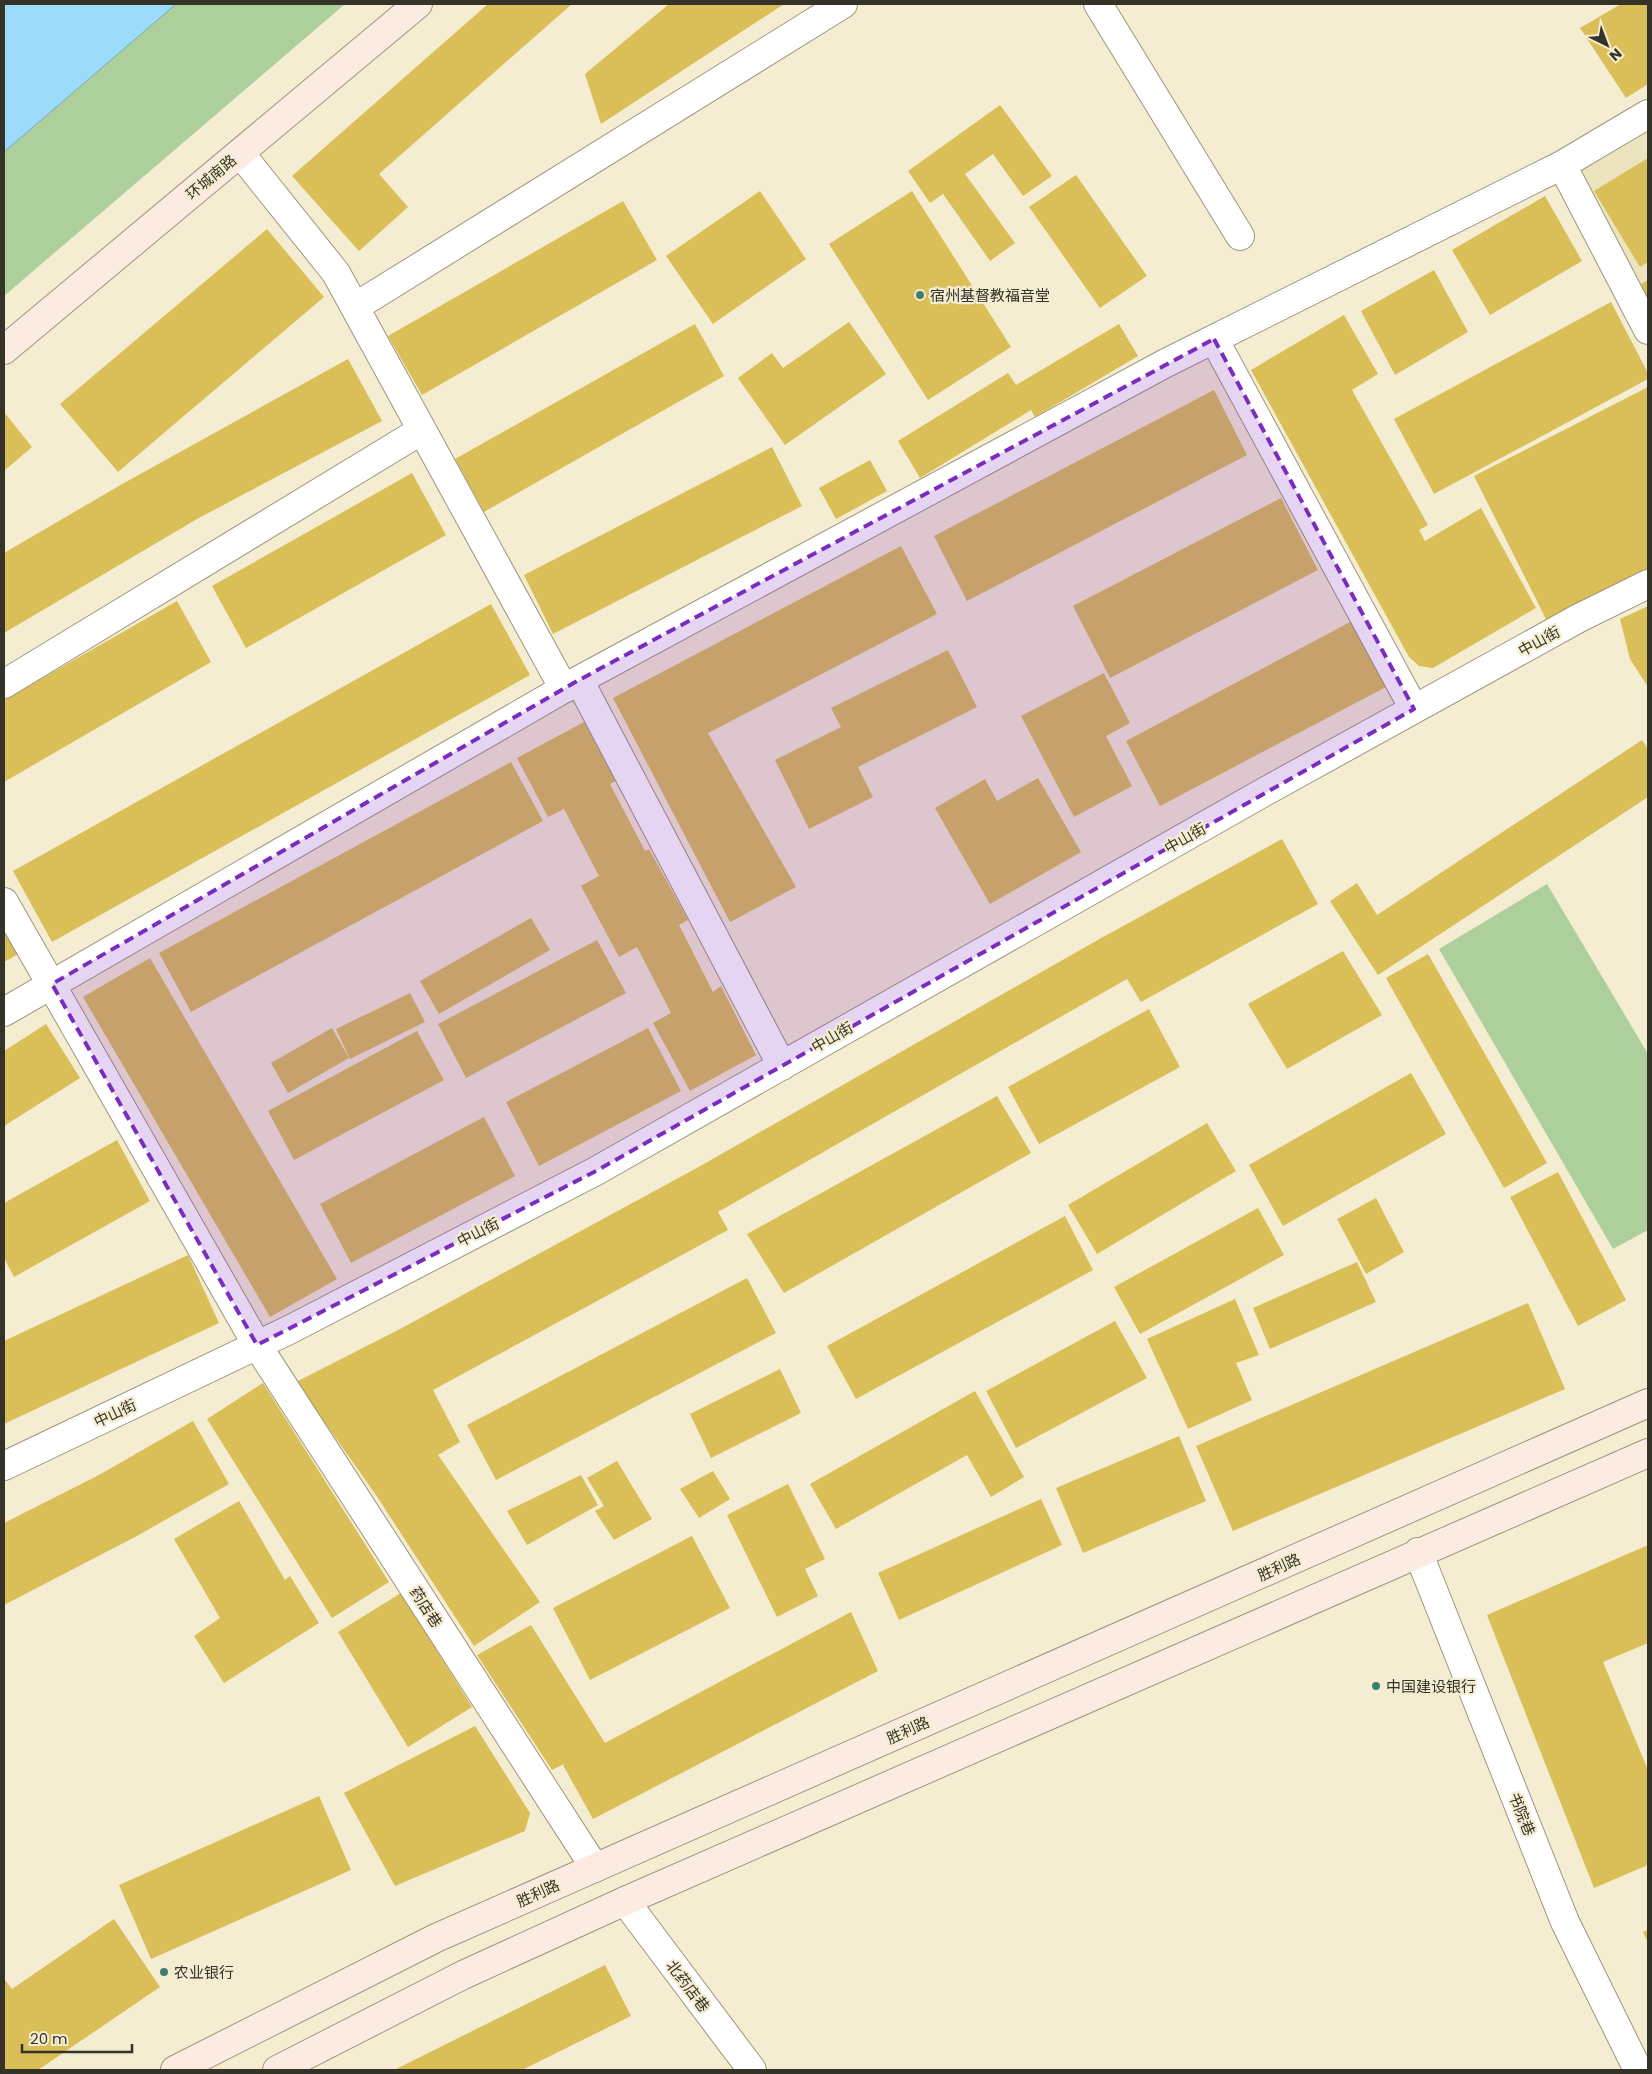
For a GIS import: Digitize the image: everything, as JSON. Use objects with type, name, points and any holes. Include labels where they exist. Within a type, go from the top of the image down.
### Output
[{"type":"main road","name":"环城南路","points":[[4,350],[418,4]]},
{"type":"main road","name":"胜利路","points":[[175,2070],[436,1938],[1648,1403]]},
{"type":"main road","points":[[277,2070],[463,1975],[625,1900],[1648,1453]]},
{"type":"street","points":[[355,307],[843,4]]},
{"type":"street","points":[[1098,4],[1240,236]]},
{"type":"street","points":[[4,1012],[572,685],[1164,364],[1562,165],[1648,114]]},
{"type":"street","points":[[240,153],[336,273],[422,430],[572,685],[782,1066]]},
{"type":"street","points":[[1562,165],[1648,330]]},
{"type":"street","points":[[1214,339],[1414,710]]},
{"type":"street","points":[[4,684],[422,430]]},
{"type":"street","name":"中山街","points":[[4,1466],[257,1345],[596,1171],[1414,710],[1579,618],[1648,584]]},
{"type":"street","name":"药店巷","points":[[4,902],[257,1345],[594,1868]]},
{"type":"street","name":"书院巷","points":[[1418,1552],[1565,1922],[1638,2070]]},
{"type":"street","name":"北药店巷","points":[[625,1900],[752,2070]]},
{"type":"highlighted area","points":[[1214,339],[1414,709],[596,1171],[257,1345],[52,984],[579,680]]},
{"type":"shaded area","points":[[1648,114],[1648,330],[1562,165]]},
{"type":"green space","points":[[151,4],[345,4],[4,296],[4,129]]},
{"type":"green space","points":[[1547,884],[1648,1054],[1648,1230],[1613,1249],[1439,949]]},
{"type":"water","points":[[4,4],[176,4],[4,152]]},
{"type":"building","points":[[488,4],[572,4],[379,174],[408,207],[359,251],[292,176]]},
{"type":"building","points":[[669,4],[784,4],[601,124],[585,74]]},
{"type":"building","points":[[1621,4],[1648,4],[1648,84],[1626,98],[1580,28]]},
{"type":"building","points":[[1000,105],[1052,176],[1023,196],[993,154],[965,174],[1015,243],[990,261],[943,194],[930,203],[908,171]]},
{"type":"building","points":[[1648,158],[1648,262],[1640,267],[1594,191]]},
{"type":"building","points":[[1076,175],[1147,276],[1100,308],[1029,207]]},
{"type":"building","points":[[760,191],[806,259],[713,324],[666,256]]},
{"type":"building","name":"宿州基督教福音堂","points":[[912,191],[1011,347],[928,400],[829,244]]},
{"type":"building","points":[[1545,196],[1582,261],[1490,315],[1452,250]]},
{"type":"building","points":[[623,201],[657,260],[422,395],[388,336]]},
{"type":"building","points":[[267,229],[324,297],[118,472],[60,404]]},
{"type":"building","points":[[1434,270],[1468,332],[1395,375],[1361,311]]},
{"type":"building","points":[[1648,280],[1648,304],[1637,286]]},
{"type":"building","points":[[1611,302],[1648,373],[1648,379],[1434,494],[1394,419]]},
{"type":"building","points":[[1344,315],[1378,374],[1352,390],[1428,525],[1419,530],[1425,541],[1481,508],[1536,608],[1433,668],[1419,666],[1409,657],[1251,370]]},
{"type":"building","points":[[849,322],[886,374],[785,445],[738,378],[772,353],[783,368]]},
{"type":"building","points":[[695,324],[724,376],[484,512],[455,459]]},
{"type":"building","points":[[1119,324],[1138,356],[1035,417],[1031,410],[920,478],[898,441],[1008,373],[1016,385]]},
{"type":"building","points":[[348,359],[382,421],[197,519],[4,633],[4,553],[124,483]]},
{"type":"building","points":[[1648,387],[1648,572],[1548,623],[1474,476]]},
{"type":"building","points":[[1214,390],[1247,455],[967,601],[934,536]]},
{"type":"building","points":[[4,412],[32,447],[4,471]]},
{"type":"building","points":[[772,447],[802,506],[553,634],[524,575]]},
{"type":"building","points":[[870,460],[887,491],[836,519],[819,488]]},
{"type":"building","points":[[412,473],[446,535],[246,648],[212,586]]},
{"type":"building","points":[[1281,498],[1318,570],[1110,678],[1073,606]]},
{"type":"building","points":[[901,546],[937,614],[708,733],[796,887],[730,922],[613,698]]},
{"type":"building","points":[[177,601],[211,662],[4,782],[4,700]]},
{"type":"building","points":[[491,604],[530,675],[52,942],[13,871]]},
{"type":"building","points":[[1648,606],[1648,687],[1630,659],[1620,619]]},
{"type":"building","points":[[1352,621],[1386,687],[1160,806],[1126,741]]},
{"type":"building","points":[[948,650],[977,707],[858,767],[873,797],[809,829],[775,760],[841,727],[831,708]]},
{"type":"building","points":[[1104,673],[1130,723],[1106,736],[1132,786],[1074,817],[1021,716]]},
{"type":"building","points":[[584,722],[616,781],[610,784],[645,851],[649,849],[688,920],[679,925],[713,992],[721,986],[756,1055],[690,1091],[653,1023],[671,1013],[637,947],[619,957],[581,886],[599,876],[564,809],[548,817],[517,758]]},
{"type":"building","points":[[1642,740],[1648,749],[1648,797],[1378,975],[1330,901],[1357,883],[1377,915]]},
{"type":"building","points":[[511,762],[543,821],[191,1012],[159,953]]},
{"type":"building","points":[[1038,778],[1081,852],[990,904],[935,808],[985,779],[997,801]]},
{"type":"building","points":[[1282,839],[1318,904],[1141,1002],[1127,979],[718,1212],[728,1230],[433,1390],[460,1442],[438,1455],[540,1602],[474,1646],[376,1495],[296,1382],[400,1329],[695,1169],[1103,937]]},
{"type":"building","points":[[531,918],[550,950],[439,1014],[420,981]]},
{"type":"building","points":[[4,925],[20,953],[4,962]]},
{"type":"building","points":[[597,940],[626,993],[466,1078],[438,1024]]},
{"type":"building","points":[[1343,951],[1382,1015],[1287,1069],[1248,1004]]},
{"type":"building","points":[[1428,954],[1547,1163],[1504,1188],[1386,978]]},
{"type":"building","points":[[150,958],[337,1279],[270,1317],[83,997]]},
{"type":"building","points":[[410,993],[425,1022],[350,1059],[336,1029]]},
{"type":"building","points":[[1149,1009],[1180,1067],[1039,1144],[1008,1087]]},
{"type":"building","points":[[46,1024],[80,1078],[4,1126],[4,1051]]},
{"type":"building","points":[[332,1028],[349,1058],[288,1093],[271,1063]]},
{"type":"building","points":[[648,1028],[681,1091],[539,1166],[506,1102]]},
{"type":"building","points":[[417,1031],[444,1080],[294,1160],[268,1111]]},
{"type":"building","points":[[1411,1073],[1446,1134],[1283,1226],[1249,1165]]},
{"type":"building","points":[[997,1096],[1031,1153],[784,1293],[747,1234]]},
{"type":"building","points":[[484,1117],[515,1176],[351,1263],[320,1204]]},
{"type":"building","points":[[1207,1123],[1236,1171],[1097,1254],[1068,1205]]},
{"type":"building","points":[[117,1140],[150,1201],[14,1277],[4,1258],[4,1203]]},
{"type":"building","points":[[1558,1172],[1626,1300],[1578,1326],[1510,1197]]},
{"type":"building","points":[[1376,1198],[1404,1252],[1366,1274],[1337,1219]]},
{"type":"building","points":[[1258,1208],[1284,1255],[1140,1334],[1114,1287]]},
{"type":"building","points":[[1065,1216],[1093,1270],[856,1399],[827,1346]]},
{"type":"building","points":[[188,1255],[219,1323],[4,1424],[4,1341]]},
{"type":"building","points":[[1357,1262],[1376,1302],[1270,1349],[1253,1308]]},
{"type":"building","points":[[747,1278],[776,1333],[496,1480],[467,1425]]},
{"type":"building","points":[[1235,1299],[1259,1355],[1236,1363],[1252,1400],[1188,1429],[1147,1339]]},
{"type":"building","points":[[1528,1303],[1565,1389],[1233,1531],[1196,1446]]},
{"type":"building","points":[[1115,1321],[1147,1378],[1016,1448],[986,1391]]},
{"type":"building","points":[[780,1369],[801,1413],[711,1458],[690,1414]]},
{"type":"building","points":[[263,1383],[389,1582],[332,1618],[207,1419]]},
{"type":"building","points":[[975,1391],[1024,1477],[991,1497],[967,1455],[836,1529],[810,1484]]},
{"type":"building","points":[[193,1421],[229,1484],[135,1537],[4,1605],[4,1523],[99,1475]]},
{"type":"building","points":[[1179,1436],[1206,1501],[1083,1553],[1056,1488]]},
{"type":"building","points":[[617,1461],[652,1519],[614,1540],[595,1511],[604,1506],[587,1478]]},
{"type":"building","points":[[713,1471],[730,1499],[699,1518],[680,1489]]},
{"type":"building","points":[[581,1475],[598,1505],[527,1545],[507,1511]]},
{"type":"building","points":[[788,1484],[825,1559],[805,1569],[818,1596],[777,1617],[727,1515]]},
{"type":"building","points":[[1041,1499],[1062,1545],[899,1620],[878,1573]]},
{"type":"building","points":[[239,1501],[285,1580],[290,1576],[319,1623],[224,1683],[194,1636],[220,1618],[174,1539]]},
{"type":"building","points":[[692,1536],[730,1608],[590,1680],[553,1608]]},
{"type":"building","points":[[1648,1545],[1648,1643],[1603,1662],[1648,1770],[1648,1865],[1594,1888],[1487,1615]]},
{"type":"building","points":[[401,1593],[472,1707],[408,1747],[338,1632]]},
{"type":"building","points":[[851,1612],[878,1671],[593,1819],[563,1765],[568,1762],[552,1770],[477,1655],[531,1625],[605,1743]]},
{"type":"building","points":[[475,1726],[530,1813],[525,1831],[395,1886],[344,1793]]},
{"type":"building","points":[[319,1796],[351,1870],[151,1959],[119,1885]]},
{"type":"building","points":[[114,1919],[160,1987],[38,2070],[4,2070],[4,1979],[12,1989]]},
{"type":"building","points":[[1648,1930],[1648,1943],[1643,1932]]},
{"type":"building","points":[[605,1965],[631,2016],[522,2070],[394,2070]]},
{"type":"place","name":"宿州基督教福音堂","points":[[920,295]]},
{"type":"place","name":"中国建设银行","points":[[1376,1686]]},
{"type":"place","name":"农业银行","points":[[164,1972]]}]
